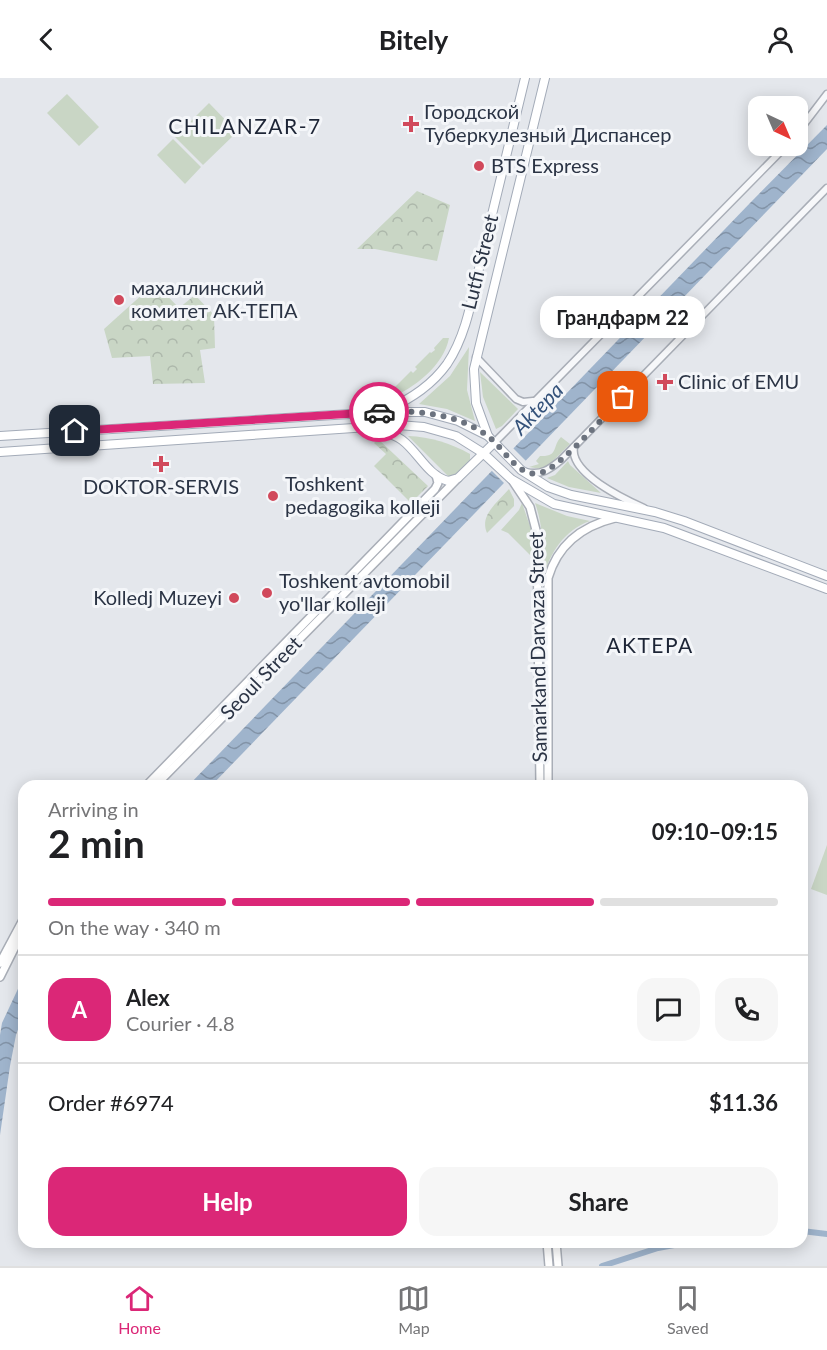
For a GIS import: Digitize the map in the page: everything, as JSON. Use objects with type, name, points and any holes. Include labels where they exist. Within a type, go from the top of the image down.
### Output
[{"type":"main road","name":"Lutfi Street","points":[[382,412],[422,390],[442,370],[457,346],[470,304],[525,78]]},
{"type":"main road","name":"Lutfi Street","points":[[491,439],[478,410],[474,388],[474,369],[544,78]]},
{"type":"main road","points":[[9,452],[4,436],[382,412],[408,411],[434,414],[463,423],[491,439],[521,470],[541,483],[563,492],[655,513],[776,556],[824,575],[817,586]]},
{"type":"main road","points":[[161,441],[156,434],[157,429],[162,426]]},
{"type":"main road","points":[[0,452],[365,428],[407,426],[432,429],[456,436],[483,453],[511,479],[554,504],[652,525],[678,533],[827,589]]},
{"type":"main road","points":[[365,428],[386,432],[400,439],[436,475],[447,481],[458,478]]},
{"type":"main road","name":"Seoul Street","points":[[161,780],[483,453],[491,439]]},
{"type":"main road","name":"Seoul Street","points":[[152,780],[435,489],[438,483],[436,475]]},
{"type":"main road","name":"Samarkand Darvaza Street","points":[[511,479],[530,507],[537,534],[540,780]]},
{"type":"main road","name":"Samarkand Darvaza Street","points":[[548,780],[548,578],[557,555],[571,539],[592,525],[615,518]]},
{"type":"main road","points":[[772,568],[776,556]]},
{"type":"main road","points":[[0,963],[18,929]]},
{"type":"main road","points":[[0,977],[18,941]]},
{"type":"main road","points":[[548,1248],[549,1266]]},
{"type":"main road","points":[[556,1248],[558,1266]]},
{"type":"street","points":[[808,119],[827,94]]},
{"type":"street","points":[[491,439],[536,399],[777,156]]},
{"type":"street","points":[[521,470],[541,473],[563,458],[827,188]]},
{"type":"street","points":[[476,357],[516,399],[526,402],[536,399]]},
{"type":"street","points":[[574,446],[573,453],[577,461]]},
{"type":"street","points":[[563,458],[571,457],[607,490],[655,513]]},
{"type":"green space","points":[[67,94],[99,127],[79,146],[47,113]]},
{"type":"green space","points":[[209,103],[237,132],[203,165],[175,137]]},
{"type":"green space","points":[[173,139],[201,167],[185,184],[157,155]]},
{"type":"green space","points":[[417,191],[450,205],[437,261],[375,249],[357,249]]},
{"type":"green space","points":[[155,283],[179,308],[195,295],[214,315],[215,348],[200,350],[205,383],[153,384],[150,356],[112,358],[104,329]]},
{"type":"green space","points":[[443,338],[449,338],[446,348],[441,358],[426,375],[408,389],[389,398],[387,395],[411,371],[413,373],[417,369],[415,367],[435,350],[434,348]]},
{"type":"green space","points":[[469,347],[467,390],[475,421],[447,409],[419,404],[450,376]]},
{"type":"green space","points":[[480,372],[518,409],[502,426],[496,429],[483,397]]},
{"type":"green space","points":[[408,436],[448,444],[470,454],[470,460],[454,476],[449,477]]},
{"type":"green space","points":[[561,437],[570,444],[546,468],[529,467],[539,464],[536,461],[540,456],[553,453]]},
{"type":"green space","points":[[378,439],[428,486],[411,503],[374,466],[386,454],[374,443]]},
{"type":"green space","points":[[568,461],[601,493],[569,487],[547,478],[555,475]]},
{"type":"green space","points":[[509,489],[514,499],[514,506],[487,533],[485,526],[488,515]]},
{"type":"green space","points":[[522,503],[531,529],[532,557],[508,533],[501,530],[519,510]]},
{"type":"green space","points":[[535,503],[567,516],[590,521],[573,530],[559,544],[543,578],[543,549]]},
{"type":"green space","points":[[827,845],[827,895],[811,889]]},
{"type":"water","name":"Aktepa","points":[[827,125],[827,149],[217,780],[194,780],[751,202],[796,156],[808,156],[808,144]]},
{"type":"water","points":[[18,989],[18,1030],[0,1135],[0,1035],[2,1023]]},
{"type":"pier","points":[[512,447],[527,462],[505,484],[490,469]]},
{"type":"waterway","points":[[808,1232],[827,1234]]},
{"type":"waterway","points":[[602,1266],[658,1248]]},
{"type":"way so far","points":[[379,412],[425,412],[463,423],[488,436],[521,470],[537,474],[548,471],[561,460],[623,397]]},
{"type":"place","name":"Городской Туберкулезный Диспансер","points":[[411,124]]},
{"type":"place","name":"BTS Express","points":[[479,166]]},
{"type":"place","name":"махаллинский комитет АК-ТЕПА","points":[[119,300]]},
{"type":"place","name":"Clinic of EMU","points":[[665,382]]},
{"type":"place","name":"Грандфарм 22","points":[[623,397]]},
{"type":"place","name":"DOKTOR-SERVIS","points":[[161,464]]},
{"type":"place","name":"Toshkent pedagogika kolleji","points":[[273,496]]},
{"type":"place","name":"Toshkent avtomobil yo'llar kolleji","points":[[267,593]]},
{"type":"place","name":"Kolledj Muzeyi","points":[[234,598]]},
{"type":"district","name":"CHILANZAR-7","points":[[245,127]]},
{"type":"district","name":"AKTEPA","points":[[650,646]]},
{"type":"route","points":[[75,431],[379,412]]}]
